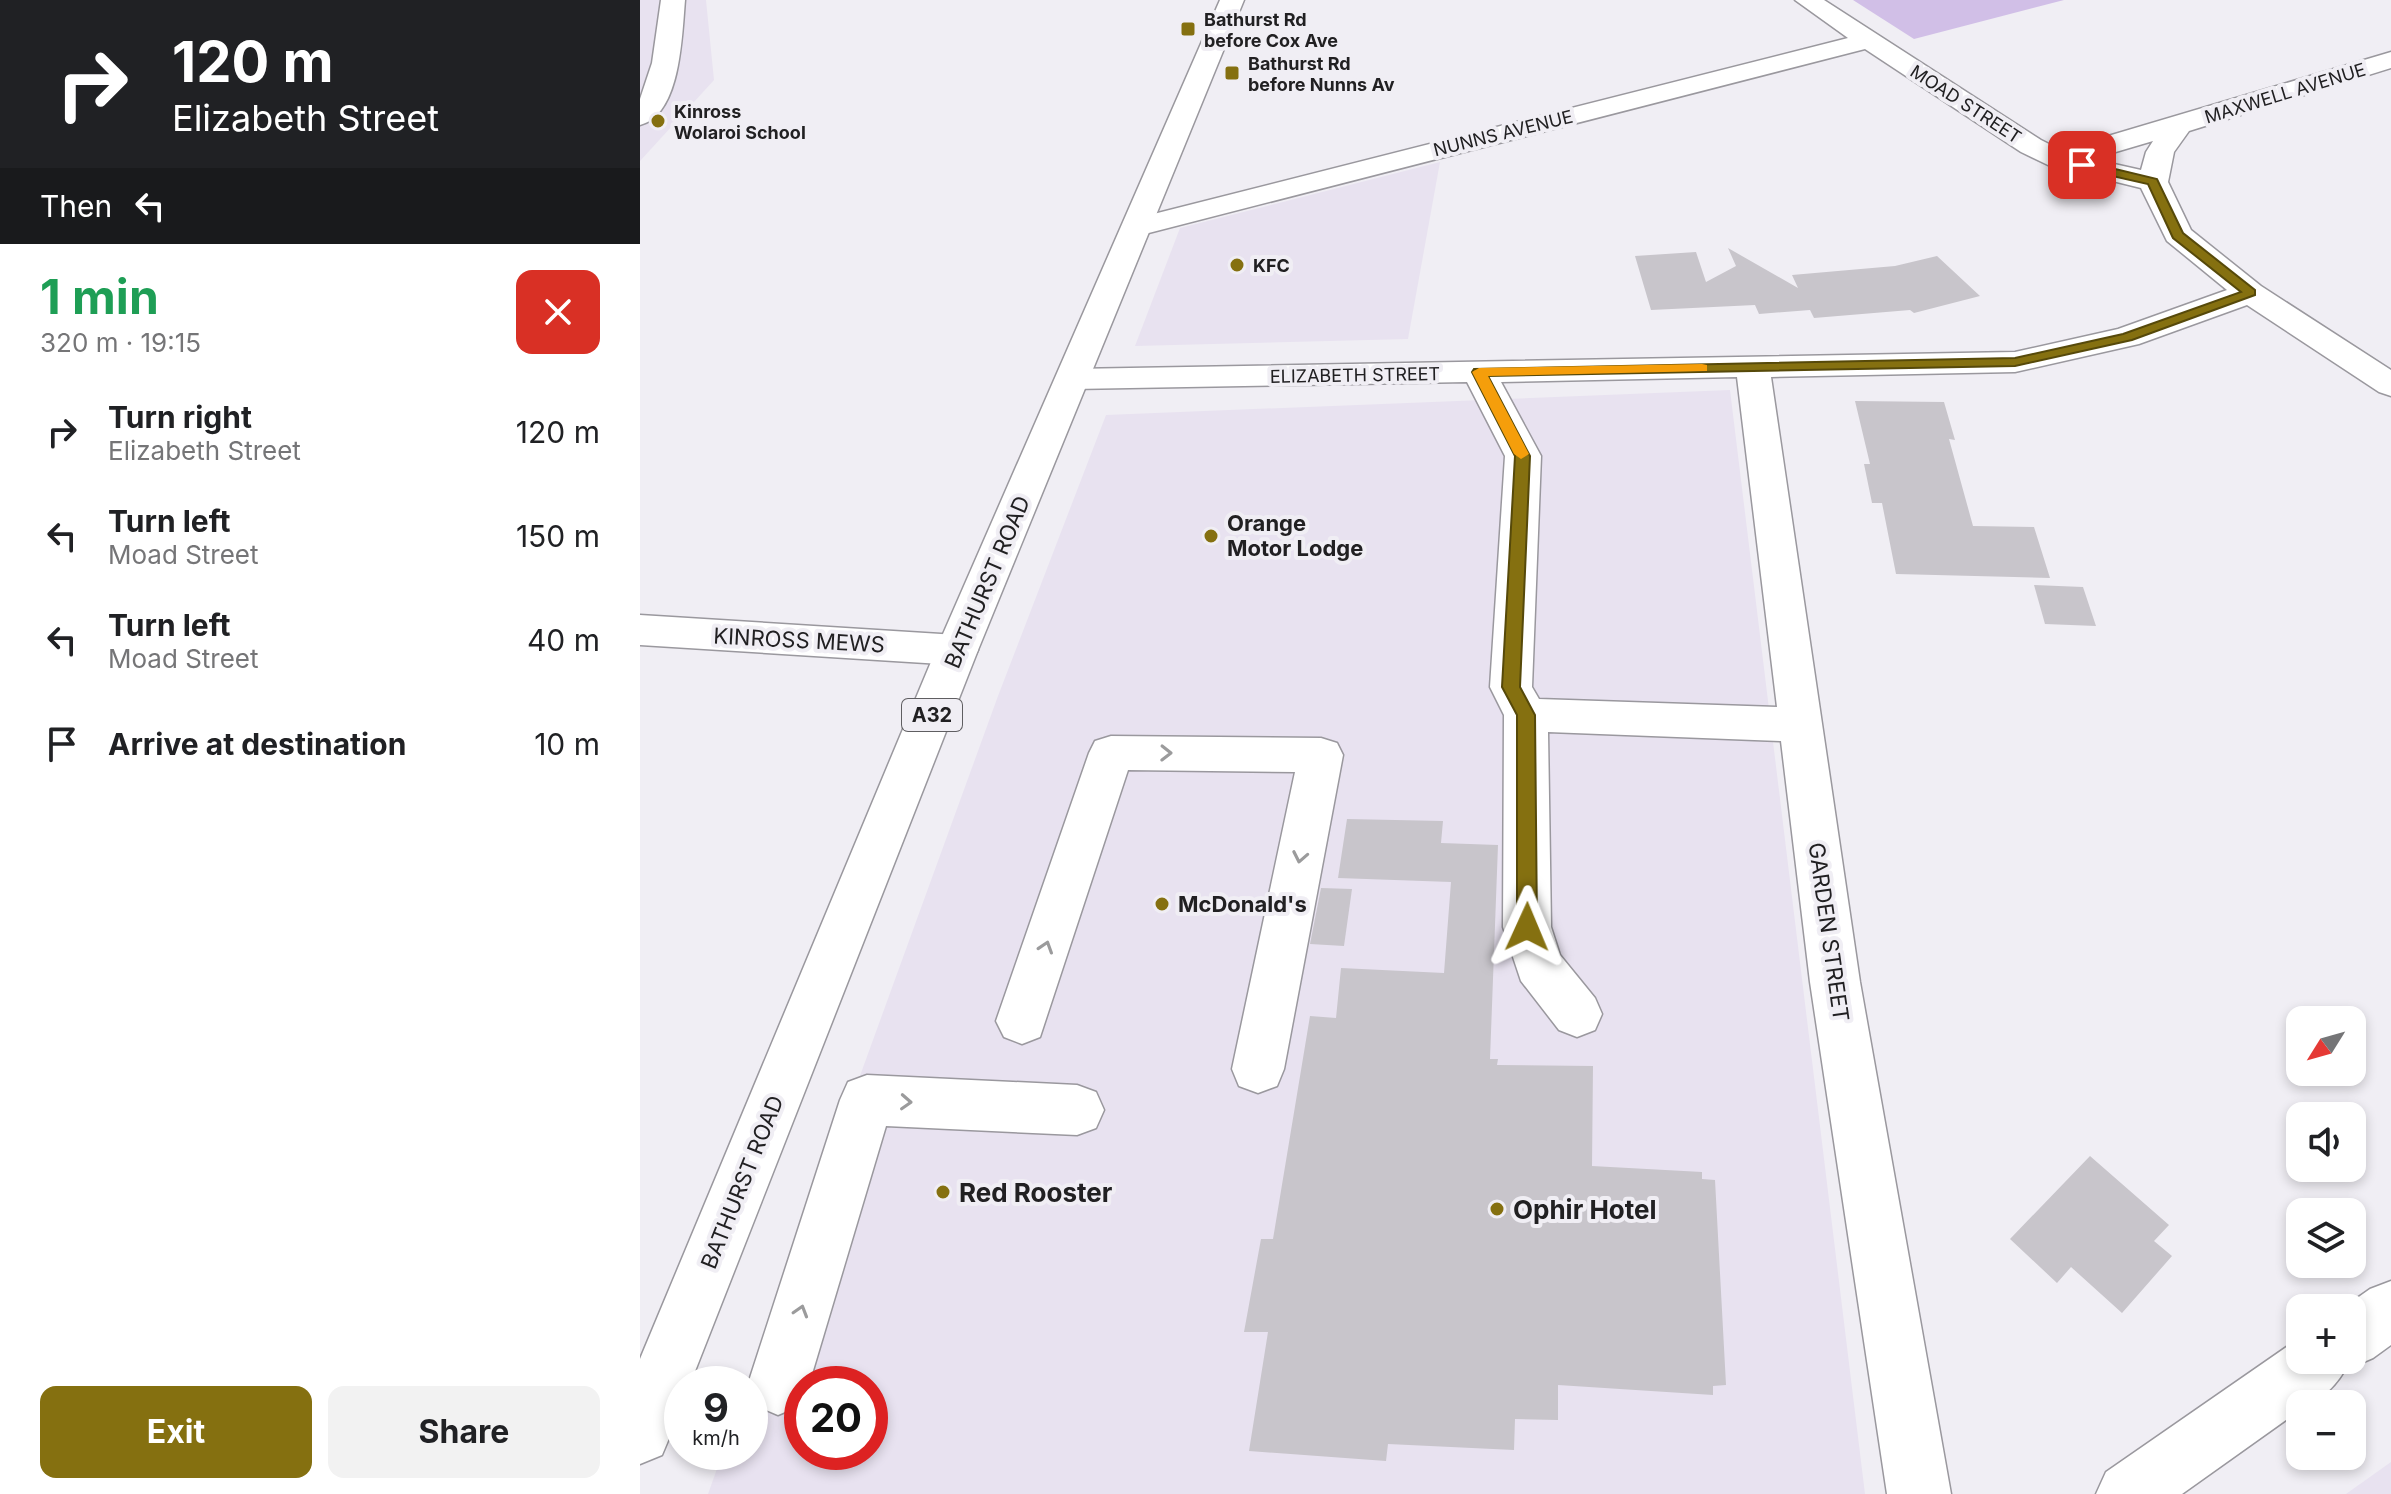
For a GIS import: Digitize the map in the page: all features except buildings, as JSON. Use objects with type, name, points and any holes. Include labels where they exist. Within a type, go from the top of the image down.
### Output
[{"type":"main road","points":[[640,117],[650,109],[659,93],[673,0]]},
{"type":"main road","name":"BATHURST ROAD","points":[[640,1433],[957,650],[1232,0]]},
{"type":"main road","name":"MOAD STREET","points":[[1807,0],[2031,146],[2058,159],[2153,182]]},
{"type":"main road","name":"NUNNS AVENUE","points":[[1137,227],[1868,41]]},
{"type":"main road","name":"MAXWELL AVENUE","points":[[2058,159],[2391,60]]},
{"type":"main road","name":"MAXWELL AVENUE","points":[[2153,182],[2160,152],[2179,125]]},
{"type":"main road","points":[[2153,182],[2178,235],[2250,293],[2391,385]]},
{"type":"main road","name":"ELIZABETH STREET","points":[[1073,379],[2015,362],[2127,337],[2250,293]]},
{"type":"main road","name":"GARDEN STREET","points":[[1753,367],[1835,982],[1919,1494]]},
{"type":"main road","points":[[1479,372],[1523,456],[1511,687],[1526,715],[1527,927],[1539,966],[1577,1014]]},
{"type":"main road","name":"KINROSS MEWS","points":[[640,630],[957,650]]},
{"type":"main road","points":[[1526,715],[1801,725]]},
{"type":"main road","points":[[1022,1021],[1111,753],[1321,755],[1258,1069]]},
{"type":"main road","points":[[778,1385],[867,1100],[1077,1110]]},
{"type":"main road","points":[[2366,1327],[2391,1310]]},
{"type":"main road","points":[[2128,1494],[2299,1374]]},
{"type":"shaded area","name":"Kinross Wolaroi School","points":[[640,0],[706,0],[714,80],[640,161]]},
{"type":"shaded area","points":[[1853,0],[2064,0],[1914,39]]},
{"type":"shaded area","points":[[1440,162],[1408,339],[1135,346],[1180,228]]},
{"type":"shaded area","points":[[1730,390],[1865,1494],[708,1494],[717,1470],[768,1470],[768,1366],[755,1366],[998,696],[1106,415]]},
{"type":"shaded area","points":[[2391,1462],[2391,1494],[2346,1494]]},
{"type":"slow traffic","points":[[1521,454],[1479,372],[1702,368]]},
{"type":"place","name":"Bathurst Rd before Cox Ave","points":[[1188,29]]},
{"type":"place","name":"Bathurst Rd before Nunns Av","points":[[1232,73]]},
{"type":"place","name":"Kinross Wolaroi School","points":[[658,121]]},
{"type":"place","name":"KFC","points":[[1237,265]]},
{"type":"place","name":"Orange Motor Lodge","points":[[1211,536]]},
{"type":"place","name":"McDonald's","points":[[1162,904]]},
{"type":"place","name":"Red Rooster","points":[[943,1192]]},
{"type":"place","name":"Ophir Hotel","points":[[1497,1209]]},
{"type":"route","points":[[1527,927],[1526,715],[1511,687],[1523,456],[1479,372],[2015,362],[2127,337],[2250,293],[2178,235],[2153,182],[2082,165]]}]
